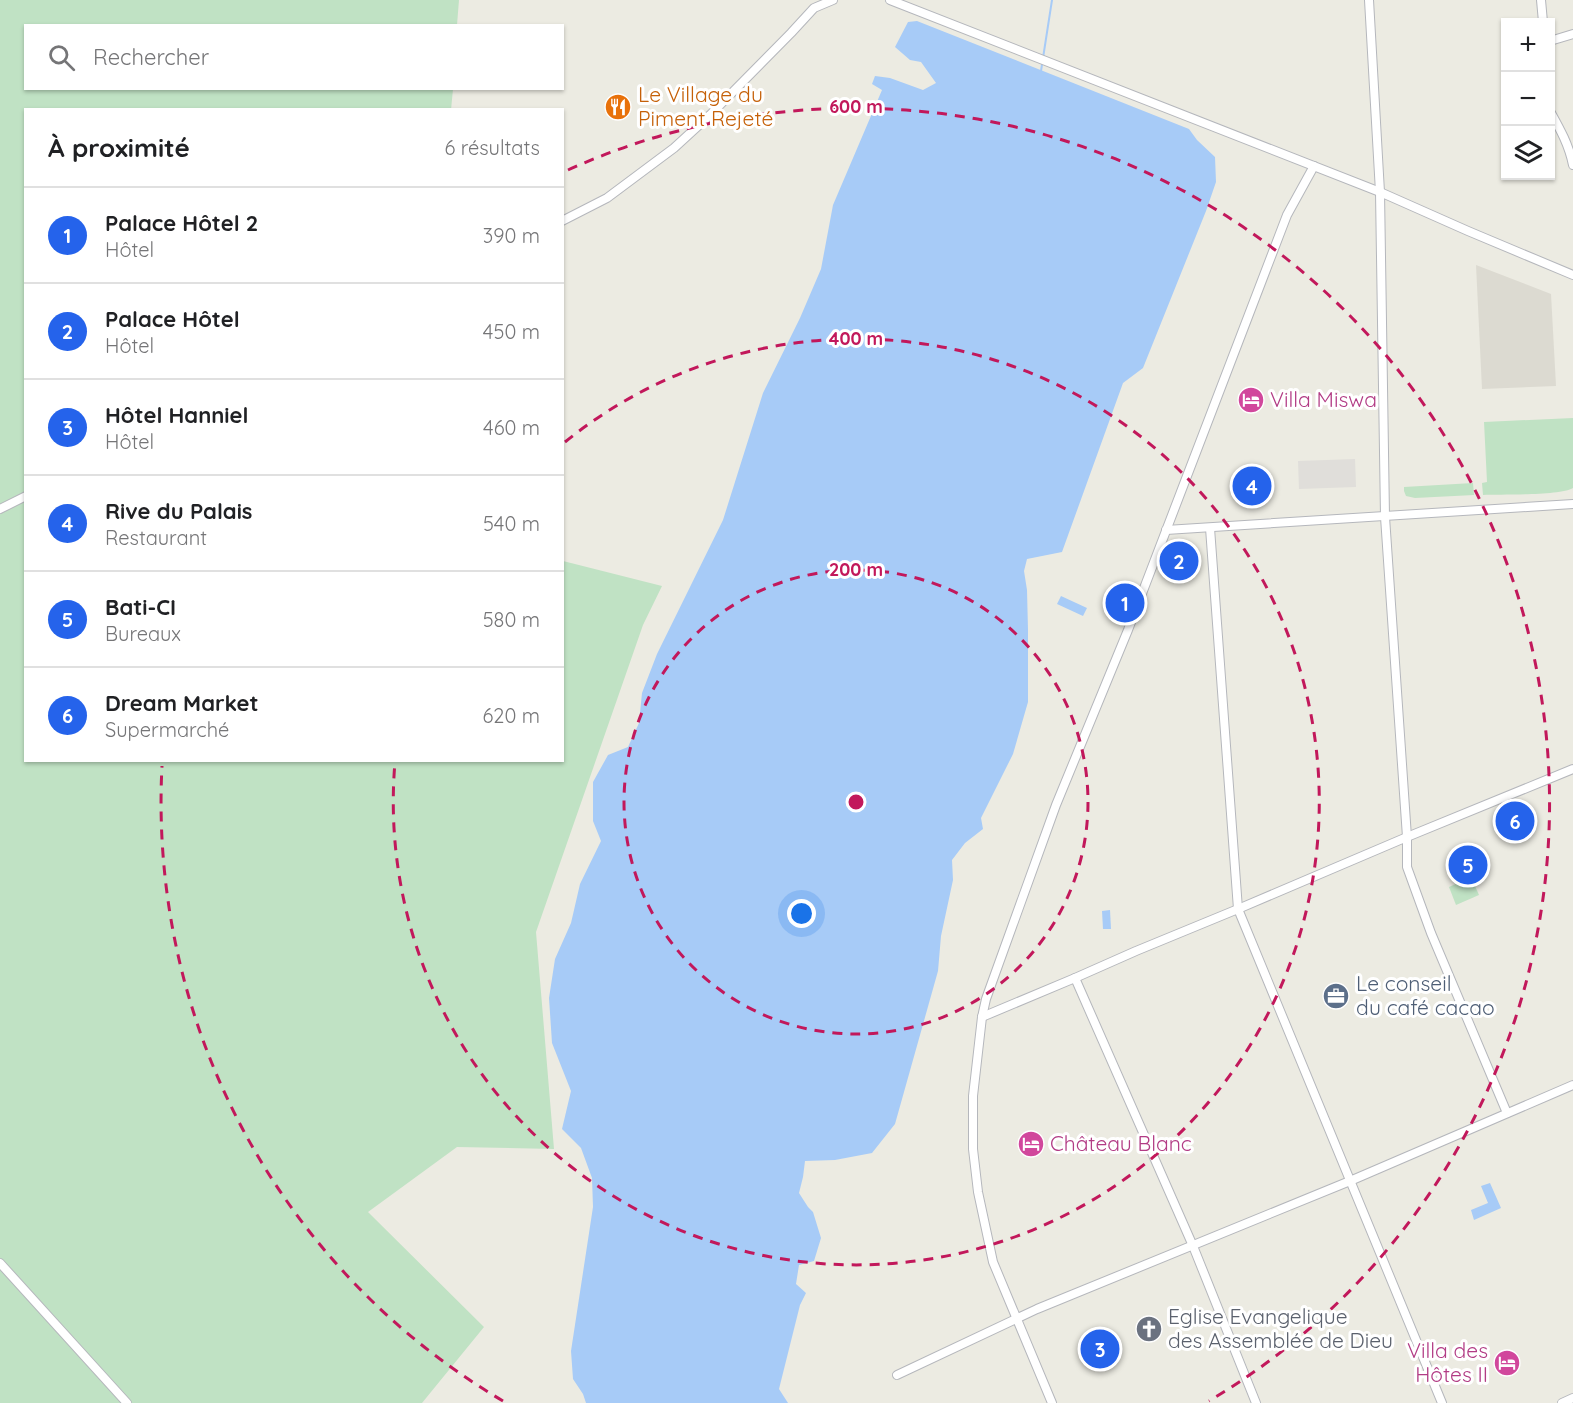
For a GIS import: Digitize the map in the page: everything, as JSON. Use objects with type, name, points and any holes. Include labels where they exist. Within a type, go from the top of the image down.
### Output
[{"type":"street","points":[[564,220],[607,198],[674,148],[791,33],[812,4],[833,0]]},
{"type":"street","points":[[890,0],[1380,192],[1573,275]]},
{"type":"street","points":[[1369,0],[1380,192],[1385,517],[1407,837],[1407,867],[1427,922],[1507,1113]]},
{"type":"street","points":[[1541,0],[1543,18]]},
{"type":"street","points":[[1555,40],[1573,34]]},
{"type":"street","points":[[1555,119],[1570,152],[1573,165]]},
{"type":"street","points":[[1052,1403],[993,1262],[978,1192],[973,1149],[974,1096],[982,1017],[1056,805],[1128,630],[1287,215],[1314,166]]},
{"type":"street","points":[[0,509],[24,496]]},
{"type":"street","points":[[1166,530],[1573,504]]},
{"type":"street","points":[[1210,528],[1238,909],[1442,1403]]},
{"type":"street","points":[[982,1017],[1573,769]]},
{"type":"street","points":[[1075,978],[1193,1246],[1256,1403]]},
{"type":"street","points":[[897,1375],[1017,1319],[1350,1181],[1573,1085]]},
{"type":"street","points":[[0,1263],[127,1403]]},
{"type":"street","points":[[1562,1403],[1573,1398]]},
{"type":"shaded area","points":[[1476,265],[1551,294],[1556,386],[1482,389]]},
{"type":"shaded area","points":[[1355,459],[1356,487],[1299,489],[1298,461]]},
{"type":"green space","points":[[0,0],[459,0],[457,24],[24,24],[24,90],[453,90],[451,108],[24,108],[24,762],[564,762],[564,561],[662,586],[643,625],[536,932],[554,1149],[457,1147],[368,1212],[484,1327],[422,1403],[0,1403]]},
{"type":"green space","points":[[1573,418],[1573,488],[1544,493],[1483,495],[1482,483],[1487,482],[1484,422]]},
{"type":"green space","points":[[1473,483],[1474,495],[1415,498],[1406,496],[1404,491],[1404,487]]},
{"type":"green space","points":[[1471,877],[1479,895],[1456,905],[1449,887]]},
{"type":"water","points":[[917,21],[1189,129],[1215,157],[1216,182],[1143,368],[1123,383],[1062,552],[1027,559],[1024,571],[1027,590],[1028,702],[1013,754],[981,818],[983,829],[965,843],[952,860],[953,880],[941,936],[938,971],[895,1124],[872,1153],[835,1160],[805,1161],[799,1193],[813,1212],[821,1238],[814,1261],[799,1265],[796,1284],[806,1293],[800,1305],[779,1389],[788,1403],[586,1403],[573,1379],[571,1351],[593,1207],[592,1178],[581,1148],[562,1129],[571,1091],[552,1043],[549,998],[555,959],[571,923],[580,884],[601,841],[593,821],[593,782],[608,755],[628,747],[639,723],[642,693],[657,654],[723,520],[763,393],[821,269],[833,205],[882,90],[872,84],[875,76],[890,78],[923,90],[936,83],[921,62],[910,60],[895,47],[908,22]]},
{"type":"water","points":[[1061,596],[1087,608],[1083,616],[1057,604]]},
{"type":"water","points":[[1110,910],[1111,929],[1103,929],[1102,911]]},
{"type":"water","points":[[1490,1183],[1501,1208],[1474,1220],[1471,1210],[1488,1203],[1481,1186]]},
{"type":"waterway","points":[[1041,71],[1052,0]]},
{"type":"place","name":"Le Village du Piment Rejeté","points":[[618,107]]},
{"type":"place","name":"Villa Miswa","points":[[1251,400]]},
{"type":"place","name":"Rive du Palais","points":[[1252,486]]},
{"type":"place","name":"Palace Hôtel","points":[[1179,561]]},
{"type":"place","name":"Palace Hôtel 2","points":[[1125,603]]},
{"type":"place","name":"Dream Market","points":[[1515,821]]},
{"type":"place","name":"Bati-CI","points":[[1468,865]]},
{"type":"place","name":"Le conseil du café cacao","points":[[1336,996]]},
{"type":"place","name":"Château Blanc","points":[[1031,1144]]},
{"type":"place","name":"Eglise Evangelique des Assemblée de Dieu","points":[[1149,1329]]},
{"type":"place","name":"Hôtel Hanniel","points":[[1100,1349]]},
{"type":"place","name":"Villa des Hôtes II","points":[[1507,1363]]}]
